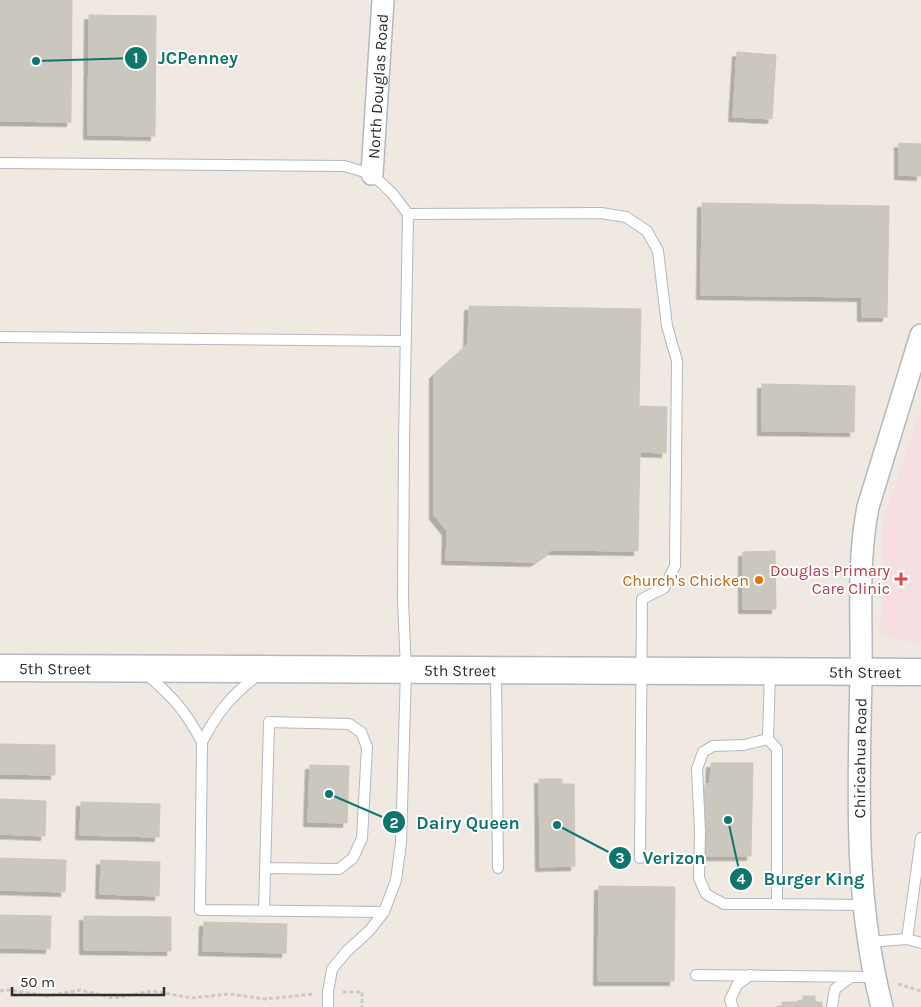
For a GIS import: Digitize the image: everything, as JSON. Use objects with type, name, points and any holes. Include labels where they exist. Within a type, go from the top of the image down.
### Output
[{"type":"street","name":"North Douglas Road","points":[[372,174],[383,0]]},
{"type":"street","name":"Chiricahua Road","points":[[882,1007],[883,980],[869,942],[863,905],[858,817],[862,535],[868,507],[921,335]]},
{"type":"street","name":"5th Street","points":[[0,668],[921,672]]},
{"type":"lane","points":[[0,163],[344,166],[372,174],[392,193],[408,214],[403,600],[406,670],[401,843],[396,880],[384,912],[369,931],[332,968],[328,992],[328,1007]]},
{"type":"lane","points":[[408,214],[601,213],[626,217],[647,231],[658,251],[667,326],[677,361],[675,566],[664,588],[642,599],[640,858]]},
{"type":"lane","points":[[0,337],[405,341]]},
{"type":"lane","points":[[140,669],[178,703],[202,742]]},
{"type":"lane","points":[[265,669],[226,703],[212,722],[202,742],[200,910],[384,912]]},
{"type":"lane","points":[[496,670],[498,868]]},
{"type":"lane","points":[[770,671],[768,739],[777,749],[777,904]]},
{"type":"lane","points":[[264,911],[265,868],[269,722],[350,724],[360,732],[367,747],[362,838],[353,858],[339,869],[265,868]]},
{"type":"lane","points":[[768,739],[744,744],[713,746],[703,752],[697,769],[700,831],[699,878],[706,894],[724,904],[863,905]]},
{"type":"lane","points":[[907,939],[921,838]]},
{"type":"lane","points":[[869,942],[907,939],[921,943]]},
{"type":"lane","points":[[696,975],[852,977],[883,980]]},
{"type":"lane","points":[[733,1007],[730,1000],[737,986],[750,975]]},
{"type":"lane","points":[[832,1007],[835,989],[852,977]]},
{"type":"path","points":[[883,980],[921,991]]},
{"type":"path","points":[[0,991],[10,990],[47,996],[80,990],[114,998],[153,991],[192,998],[229,994],[265,999],[328,992],[362,992],[362,1007]]},
{"type":"shaded area","name":"Douglas Primary Care Clinic","points":[[921,407],[921,642],[898,641],[881,634],[882,524]]},
{"type":"building","points":[[0,0],[72,0],[71,122],[0,121]]},
{"type":"building","points":[[89,15],[156,16],[155,136],[88,135]]},
{"type":"building","points":[[737,52],[776,55],[772,119],[733,117]]},
{"type":"building","points":[[899,143],[921,144],[921,176],[899,175]]},
{"type":"building","points":[[702,203],[889,206],[887,317],[862,317],[862,297],[701,295]]},
{"type":"building","points":[[469,306],[641,309],[639,406],[667,407],[666,453],[640,452],[638,551],[552,550],[535,562],[446,560],[447,531],[434,515],[434,374],[468,344]]},
{"type":"building","points":[[762,384],[855,386],[854,432],[762,431]]},
{"type":"building","name":"Church's Chicken","points":[[775,551],[776,609],[743,609],[743,552]]},
{"type":"building","points":[[0,744],[55,745],[55,775],[0,774]]},
{"type":"building","points":[[711,763],[753,763],[751,856],[705,856],[705,784],[710,784]]},
{"type":"building","points":[[310,765],[349,766],[347,823],[308,822]]},
{"type":"building","points":[[539,779],[562,779],[562,784],[574,784],[575,866],[540,867]]},
{"type":"building","points":[[0,799],[46,801],[45,836],[0,834]]},
{"type":"building","points":[[81,802],[160,804],[159,837],[80,835]]},
{"type":"building","points":[[0,858],[66,860],[65,892],[0,890]]},
{"type":"building","points":[[101,860],[160,862],[159,896],[100,894]]},
{"type":"building","points":[[599,886],[675,887],[674,981],[598,981]]},
{"type":"building","points":[[0,915],[51,916],[50,949],[0,948]]},
{"type":"building","points":[[84,916],[171,917],[171,951],[84,950]]},
{"type":"building","points":[[204,922],[287,924],[286,953],[203,951]]},
{"type":"building","points":[[803,996],[815,996],[815,1002],[822,1002],[822,1007],[782,1007],[782,1002],[803,1002]]},
{"type":"place","name":"JCPenney","points":[[36,61]]},
{"type":"place","name":"Douglas Primary Care Clinic","points":[[901,579]]},
{"type":"place","name":"Church's Chicken","points":[[759,580]]},
{"type":"place","name":"Dairy Queen","points":[[329,794]]},
{"type":"place","name":"Burger King","points":[[728,820]]},
{"type":"place","name":"Verizon","points":[[557,825]]}]
